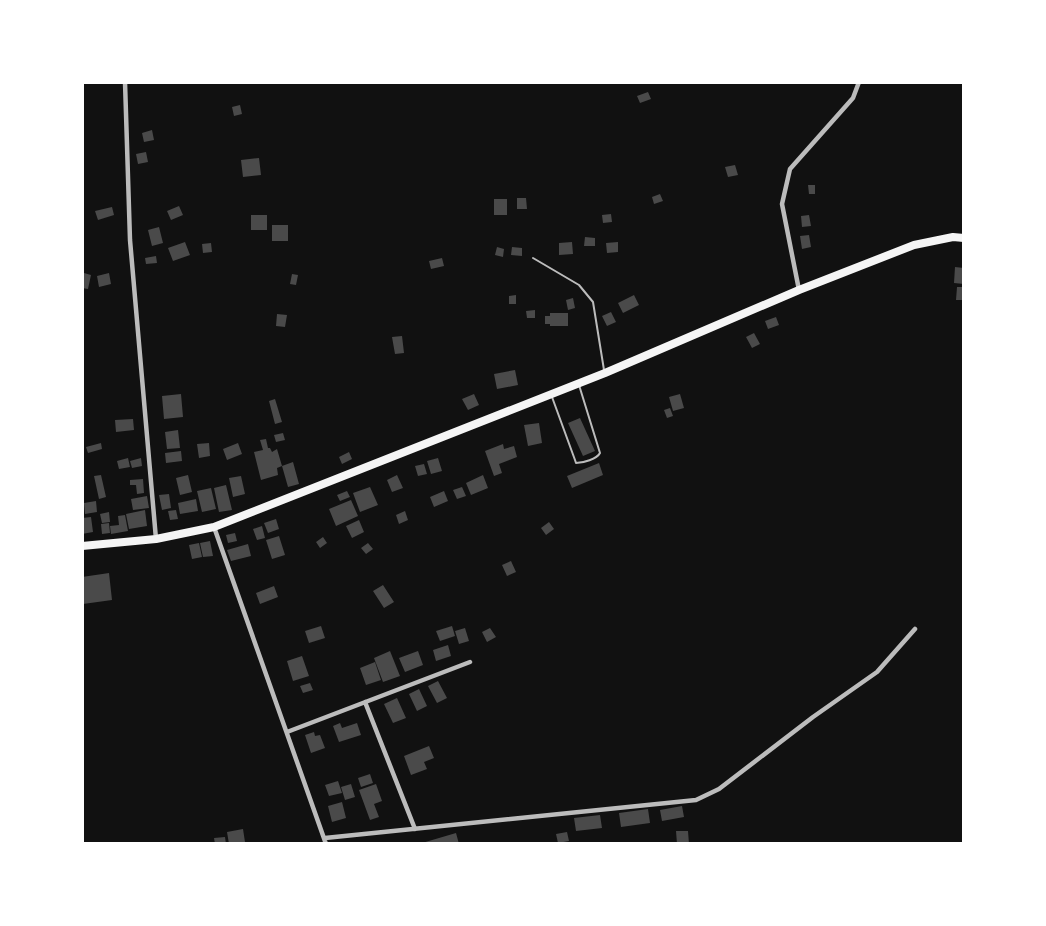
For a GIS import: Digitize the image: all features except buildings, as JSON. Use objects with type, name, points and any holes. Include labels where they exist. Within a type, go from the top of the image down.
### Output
[{"type":"main road","points":[[82,546],[156,539],[214,527],[578,384],[799,290],[914,245],[953,237],[963,238]]},
{"type":"street","points":[[125,82],[130,240],[156,539]]},
{"type":"street","points":[[799,290],[782,204],[790,170],[853,98],[859,82]]},
{"type":"street","points":[[214,527],[326,841],[415,829],[696,800],[719,789],[813,717],[877,672],[915,629]]},
{"type":"street","points":[[287,732],[470,662]]},
{"type":"street","points":[[365,702],[415,829]]},
{"type":"lane","points":[[532,258],[579,285],[593,302],[605,373]]},
{"type":"lane","points":[[551,394],[576,463],[597,457],[600,453],[578,384]]}]
